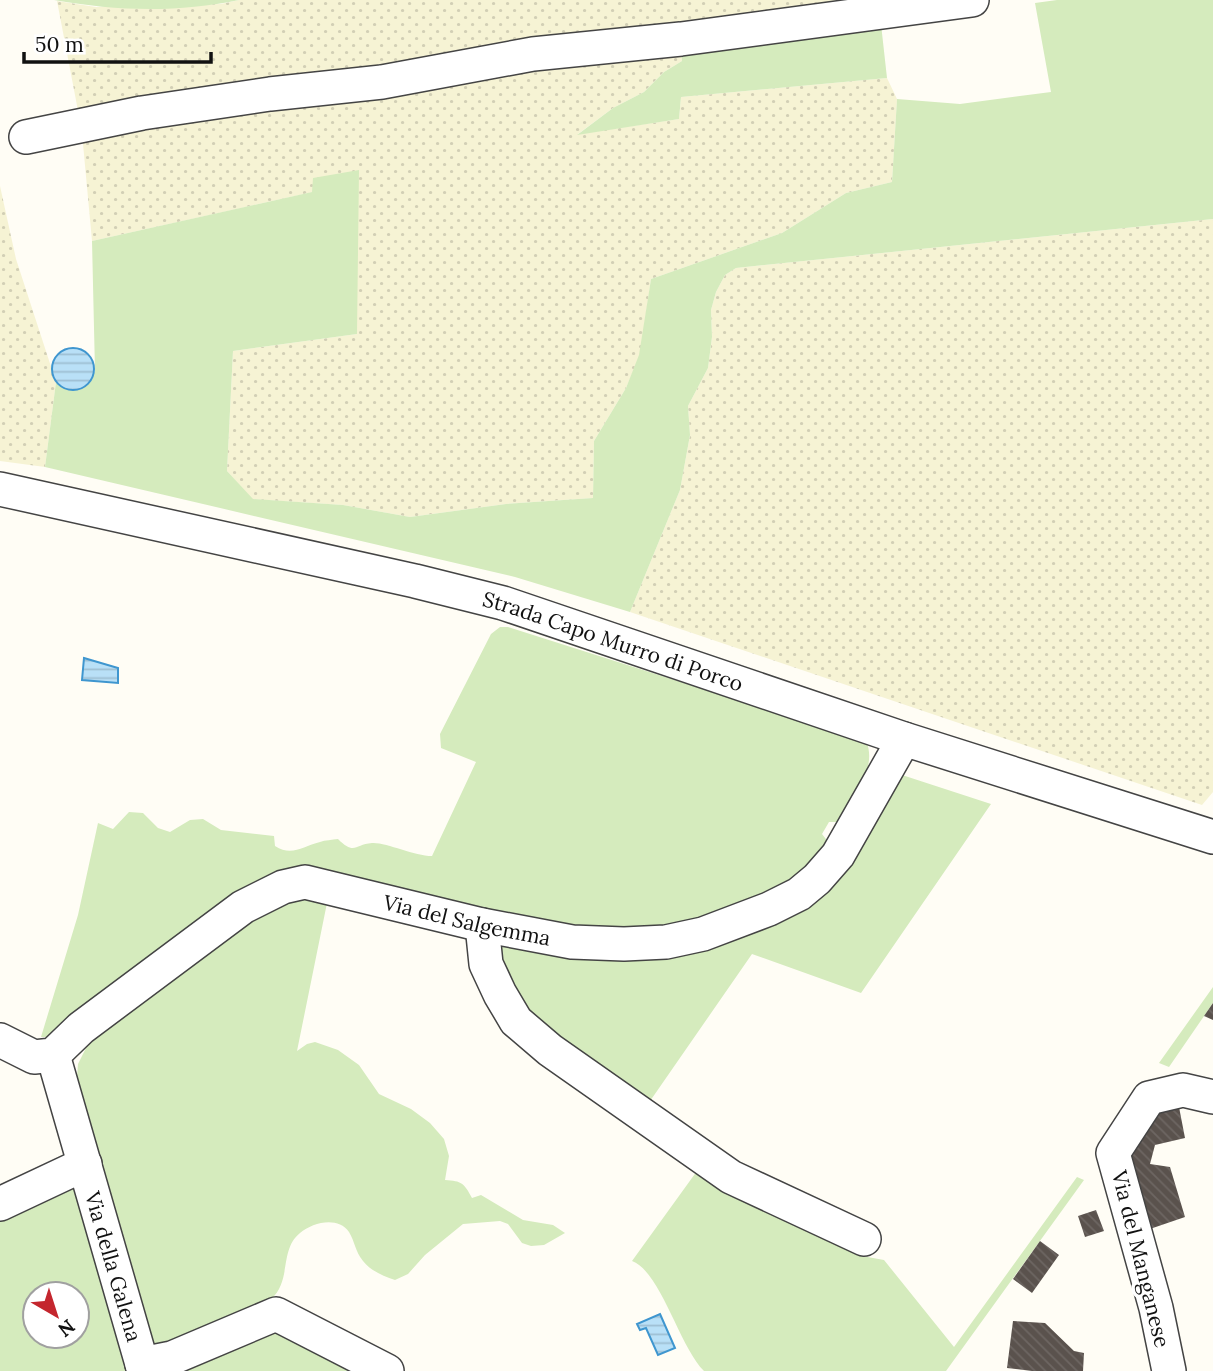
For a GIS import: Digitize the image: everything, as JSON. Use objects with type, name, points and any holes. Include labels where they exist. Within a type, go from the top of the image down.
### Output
[{"type":"street","points":[[26,137],[142,113],[270,94],[382,82],[533,54],[681,39],[972,0]]},
{"type":"street","name":"Strada Capo Murro di Porco","points":[[0,489],[503,603],[904,739],[1213,837]]},
{"type":"street","name":"Via del Salgemma","points":[[53,1055],[81,1028],[243,907],[283,887],[305,882],[482,925],[572,942],[666,942],[703,934],[769,909],[808,887],[838,855],[904,739]]},
{"type":"street","points":[[482,925],[485,964],[500,994],[516,1021],[550,1050],[731,1177],[864,1239]]},
{"type":"street","points":[[0,1040],[34,1057],[53,1055]]},
{"type":"street","name":"Via della Galena","points":[[53,1055],[143,1367]]},
{"type":"street","name":"Via del Manganese","points":[[1169,1371],[1156,1308],[1113,1153],[1149,1098],[1183,1090],[1213,1097]]},
{"type":"street","name":"Via della Galena","points":[[0,1204],[85,1164]]},
{"type":"street","points":[[143,1367],[172,1358],[275,1314],[387,1371]]},
{"type":"shaded area","points":[[239,0],[903,0],[79,116],[57,1],[96,7],[221,4]]},
{"type":"shaded area","points":[[681,46],[682,61],[664,72],[644,92],[613,108],[578,134],[679,119],[681,97],[887,78],[897,99],[892,182],[846,193],[782,233],[651,279],[640,355],[626,388],[594,441],[593,498],[506,504],[410,517],[343,505],[252,499],[227,471],[233,351],[357,334],[313,178],[313,192],[92,241],[82,133]]},
{"type":"shaded area","points":[[0,186],[16,259],[56,382],[45,467],[0,461]]},
{"type":"shaded area","points":[[1213,219],[1213,792],[1202,805],[630,612],[680,490],[690,435],[688,406],[708,368],[712,337],[711,310],[725,275],[736,268]]},
{"type":"green space","points":[[54,0],[239,0],[193,7],[146,9]]},
{"type":"green space","points":[[1057,0],[1213,0],[1213,219],[736,268],[725,275],[711,310],[712,337],[708,368],[688,406],[690,435],[680,490],[630,612],[515,577],[45,467],[56,382],[67,389],[78,389],[88,383],[95,371],[92,241],[312,192],[313,178],[359,170],[357,334],[233,351],[227,471],[253,499],[343,505],[410,517],[506,504],[593,498],[594,441],[626,388],[639,355],[651,279],[782,233],[846,193],[892,182],[897,99],[960,104],[1051,92],[1035,3]]},
{"type":"green space","points":[[881,24],[887,78],[681,97],[679,119],[577,135],[613,108],[644,92],[664,72],[682,61],[681,46]]},
{"type":"green space","points":[[500,627],[508,627],[866,741],[869,761],[863,782],[842,822],[829,822],[822,834],[829,843],[796,879],[770,893],[685,924],[622,928],[571,927],[536,922],[313,869],[233,897],[47,1037],[41,1037],[78,915],[98,823],[113,829],[129,812],[143,813],[158,828],[170,832],[190,820],[203,819],[221,830],[274,836],[275,846],[287,851],[338,839],[352,848],[378,843],[432,856],[476,762],[441,748],[440,734],[491,634]]},
{"type":"green space","points":[[899,774],[991,804],[861,993],[752,954],[648,1104],[532,1021],[497,953],[504,945],[738,936]]},
{"type":"green space","points":[[297,898],[327,903],[297,1051],[315,1042],[338,1050],[359,1065],[379,1094],[411,1109],[430,1123],[444,1139],[449,1156],[445,1180],[462,1184],[472,1198],[481,1195],[523,1220],[553,1225],[565,1233],[544,1245],[531,1246],[522,1243],[508,1224],[500,1221],[463,1224],[425,1255],[408,1274],[395,1280],[366,1265],[344,1227],[325,1222],[305,1229],[294,1240],[281,1283],[271,1299],[169,1344],[154,1345],[76,1090],[78,1064],[90,1040],[235,927]]},
{"type":"green space","points":[[1213,987],[1213,1003],[1169,1067],[1159,1063]]},
{"type":"green space","points":[[697,1171],[854,1246],[862,1256],[884,1260],[954,1347],[1077,1177],[1084,1180],[946,1371],[704,1371],[686,1345],[652,1279],[632,1261]]},
{"type":"green space","points":[[78,1184],[129,1371],[0,1371],[0,1215]]},
{"type":"green space","points":[[277,1330],[365,1371],[165,1371]]},
{"type":"water","points":[[73,348],[88,354],[94,369],[88,384],[73,390],[58,384],[52,369],[58,354]]},
{"type":"water","points":[[84,658],[118,668],[118,683],[82,680]]},
{"type":"water","points":[[660,1314],[675,1348],[658,1355],[646,1328],[640,1330],[637,1324]]},
{"type":"building","points":[[1213,1003],[1213,1020],[1204,1016]]},
{"type":"building","points":[[1179,1107],[1185,1138],[1155,1145],[1150,1164],[1170,1167],[1185,1217],[1147,1230],[1128,1161],[1153,1113]]},
{"type":"building","points":[[1096,1210],[1104,1231],[1085,1237],[1078,1216]]},
{"type":"building","points":[[1040,1241],[1059,1255],[1032,1293],[1013,1279]]},
{"type":"building","points":[[1013,1321],[1045,1323],[1074,1351],[1084,1353],[1083,1371],[1007,1368]]}]
